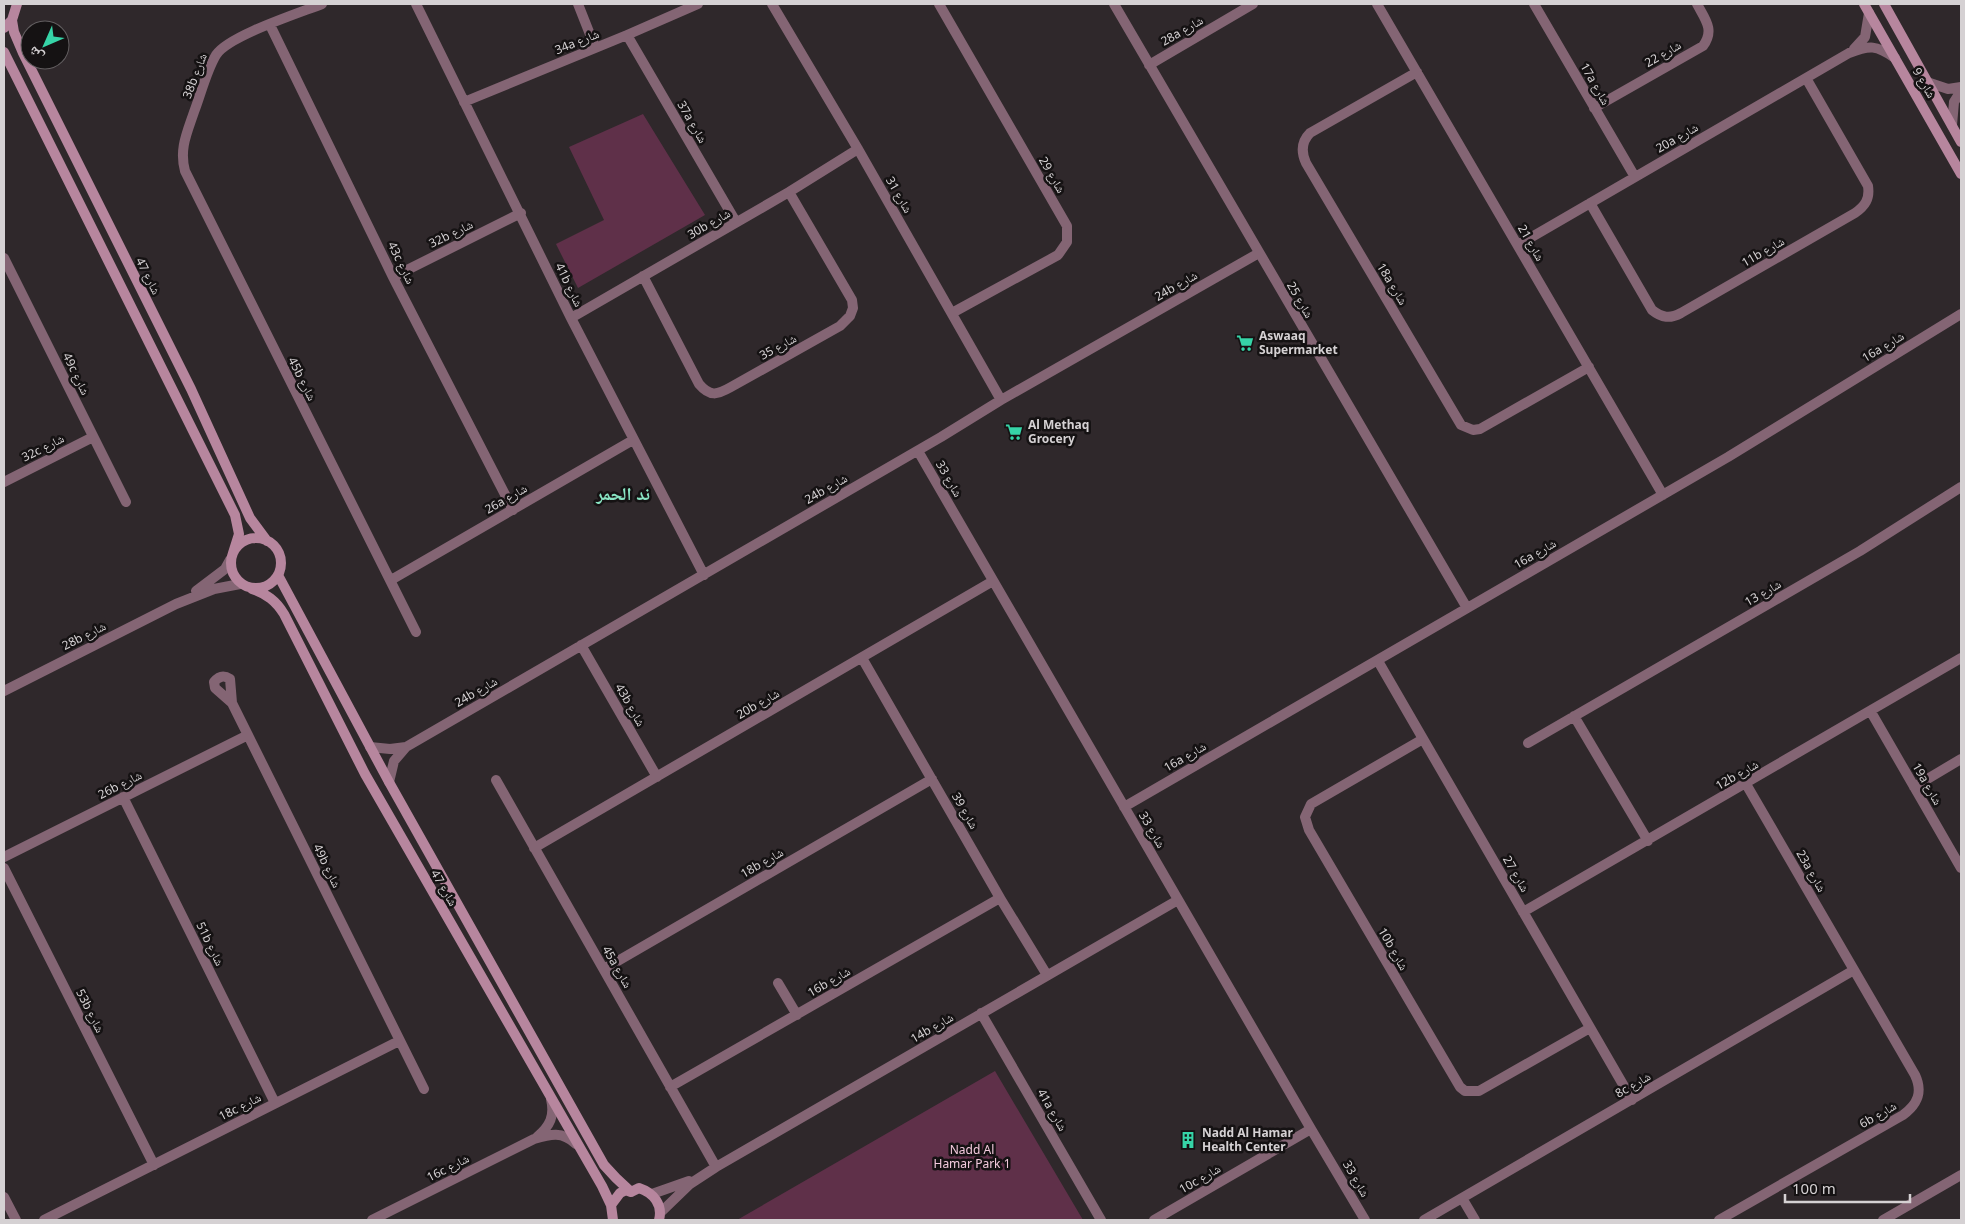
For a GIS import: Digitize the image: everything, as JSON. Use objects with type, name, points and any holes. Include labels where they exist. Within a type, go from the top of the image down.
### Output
[{"type":"street","points":[[4,28],[23,4]]},
{"type":"street","name":"38b شارع","points":[[186,134],[217,54],[228,43],[322,4]]},
{"type":"street","name":"41b شارع","points":[[416,4],[521,213],[571,318],[704,574]]},
{"type":"street","points":[[578,4],[595,47]]},
{"type":"street","name":"34a شارع","points":[[464,102],[628,35],[698,4]]},
{"type":"street","name":"شارع 31","points":[[772,4],[858,149],[1001,400]]},
{"type":"street","name":"شارع 29","points":[[939,4],[1067,226],[1067,242],[1058,255],[952,313]]},
{"type":"street","name":"شارع 25","points":[[1114,4],[1467,608]]},
{"type":"street","name":"28a شارع","points":[[1149,65],[1253,4]]},
{"type":"street","name":"شارع 21","points":[[1377,4],[1663,495]]},
{"type":"street","name":"17a شارع","points":[[1534,4],[1635,177]]},
{"type":"street","name":"شارع 22","points":[[1594,108],[1703,46],[1710,32],[1708,24],[1697,4]]},
{"type":"street","name":"شارع 9","points":[[1884,4],[1961,142]]},
{"type":"street","name":"شارع 9","points":[[1867,8],[1961,174]]},
{"type":"street","name":"20a شارع","points":[[1849,53],[1865,36],[1867,8]]},
{"type":"street","name":"شارع 47","points":[[15,13],[14,32],[22,53],[191,389],[250,518],[268,541]]},
{"type":"street","name":"43c شارع","points":[[270,25],[393,276],[513,510]]},
{"type":"street","name":"37a شارع","points":[[628,35],[736,222]]},
{"type":"street","name":"20a شارع","points":[[1518,245],[1849,53],[1872,47],[1885,51],[1895,58]]},
{"type":"street","points":[[4,52],[235,515],[239,534],[232,556],[231,569],[234,577],[240,584],[252,589],[261,588],[269,585],[278,575],[281,565],[280,558],[273,545],[260,538],[244,541],[232,556]]},
{"type":"street","name":"18a شارع","points":[[1417,72],[1310,133],[1306,138],[1302,151],[1311,172],[1461,425],[1473,430],[1480,429],[1589,367]]},
{"type":"street","name":"11b شارع","points":[[1590,203],[1652,310],[1666,318],[1674,317],[1855,214],[1868,199],[1868,186],[1806,78]]},
{"type":"street","points":[[1927,82],[1948,89],[1961,87]]},
{"type":"street","points":[[1952,125],[1954,102],[1961,91]]},
{"type":"street","name":"45b شارع","points":[[186,134],[182,152],[185,171],[416,632]]},
{"type":"street","name":"30b شارع","points":[[571,318],[789,192],[858,149]]},
{"type":"street","name":"شارع 35","points":[[643,276],[694,376],[705,391],[714,394],[723,392],[840,326],[850,316],[853,308],[852,300],[789,192]]},
{"type":"street","name":"32b شارع","points":[[393,276],[521,213]]},
{"type":"street","name":"24b شارع","points":[[389,782],[394,761],[406,747],[918,451],[1001,400],[1259,253]]},
{"type":"street","name":"49c شارع","points":[[4,258],[126,502]]},
{"type":"street","name":"16a شارع","points":[[1124,807],[1663,495],[1960,316]]},
{"type":"street","name":"32c شارع","points":[[4,482],[93,437]]},
{"type":"street","name":"26a شارع","points":[[390,580],[633,440]]},
{"type":"street","name":"شارع 33","points":[[918,451],[1365,1220]]},
{"type":"street","name":"شارع 13","points":[[1528,743],[1860,551],[1961,487]]},
{"type":"street","name":"28b شارع","points":[[176,604],[225,569],[232,556]]},
{"type":"street","name":"شارع 47","points":[[278,575],[389,782],[604,1165],[631,1192]]},
{"type":"street","name":"20b شارع","points":[[534,848],[993,581]]},
{"type":"street","name":"28b شارع","points":[[4,691],[176,604],[214,589],[240,584]]},
{"type":"street","name":"شارع 47","points":[[252,589],[272,599],[284,614],[365,774],[576,1144],[602,1186],[611,1206],[613,1220]]},
{"type":"street","name":"43b شارع","points":[[581,645],[657,777]]},
{"type":"street","name":"شارع 39","points":[[862,658],[1000,898],[1047,975]]},
{"type":"street","name":"12b شارع","points":[[1524,912],[1961,658]]},
{"type":"street","name":"شارع 27","points":[[1378,661],[1632,1100]]},
{"type":"street","name":"49b شارع","points":[[232,703],[399,1041]]},
{"type":"street","name":"19a شارع","points":[[1871,712],[1961,868]]},
{"type":"street","points":[[1574,716],[1648,841]]},
{"type":"street","name":"26b شارع","points":[[4,857],[248,735]]},
{"type":"street","name":"10b شارع","points":[[1423,739],[1311,804],[1305,817],[1309,830],[1460,1087],[1466,1091],[1479,1091],[1590,1028]]},
{"type":"street","name":"24b شارع","points":[[370,747],[390,749],[406,747]]},
{"type":"street","points":[[1914,787],[1961,759]]},
{"type":"street","name":"18b شارع","points":[[604,969],[932,779]]},
{"type":"street","name":"45a شارع","points":[[496,780],[716,1167]]},
{"type":"street","name":"23a شارع","points":[[1746,784],[1854,970]]},
{"type":"street","name":"51b شارع","points":[[123,797],[275,1103]]},
{"type":"street","name":"53b شارع","points":[[4,868],[154,1165]]},
{"type":"street","name":"16b شارع","points":[[670,1087],[1000,898]]},
{"type":"street","name":"14b شارع","points":[[652,1194],[699,1177],[1178,900]]},
{"type":"street","name":"8c شارع","points":[[1424,1220],[1854,970]]},
{"type":"street","name":"6b شارع","points":[[1719,1220],[1903,1115],[1917,1102],[1920,1093],[1919,1083],[1854,970]]},
{"type":"street","points":[[778,983],[797,1015]]},
{"type":"street","name":"41a شارع","points":[[981,1013],[1101,1220]]},
{"type":"street","points":[[399,1041],[424,1088]]},
{"type":"street","name":"18c شارع","points":[[44,1220],[399,1041]]},
{"type":"street","name":"16c شارع","points":[[372,1220],[534,1139],[544,1131],[551,1121],[553,1109],[551,1099]]},
{"type":"street","name":"10c شارع","points":[[1154,1220],[1311,1129]]},
{"type":"street","name":"16c شارع","points":[[534,1139],[558,1134],[570,1138],[576,1144]]},
{"type":"street","points":[[1883,1220],[1961,1175]]},
{"type":"street","name":"14b شارع","points":[[659,1217],[699,1177]]},
{"type":"street","points":[[611,1206],[620,1193],[626,1190],[631,1192],[640,1188],[652,1194],[656,1200],[659,1217]]},
{"type":"street","points":[[4,1196],[16,1220]]},
{"type":"street","points":[[1462,1198],[1475,1220]]},
{"type":"green space","points":[[643,114],[705,215],[578,288],[556,244],[604,220],[569,147]]},
{"type":"green space","name":"Nadd Al Hamar Park 1","points":[[995,1071],[1083,1220],[737,1220]]},
{"type":"place","name":"Aswaaq Supermarket","points":[[1245,343]]},
{"type":"place","name":"Al Methaq Grocery","points":[[1014,432]]},
{"type":"place","name":"Nadd Al Hamar Health Center","points":[[1188,1140]]},
{"type":"district","name":"ند الحمر","points":[[623,494]]}]
